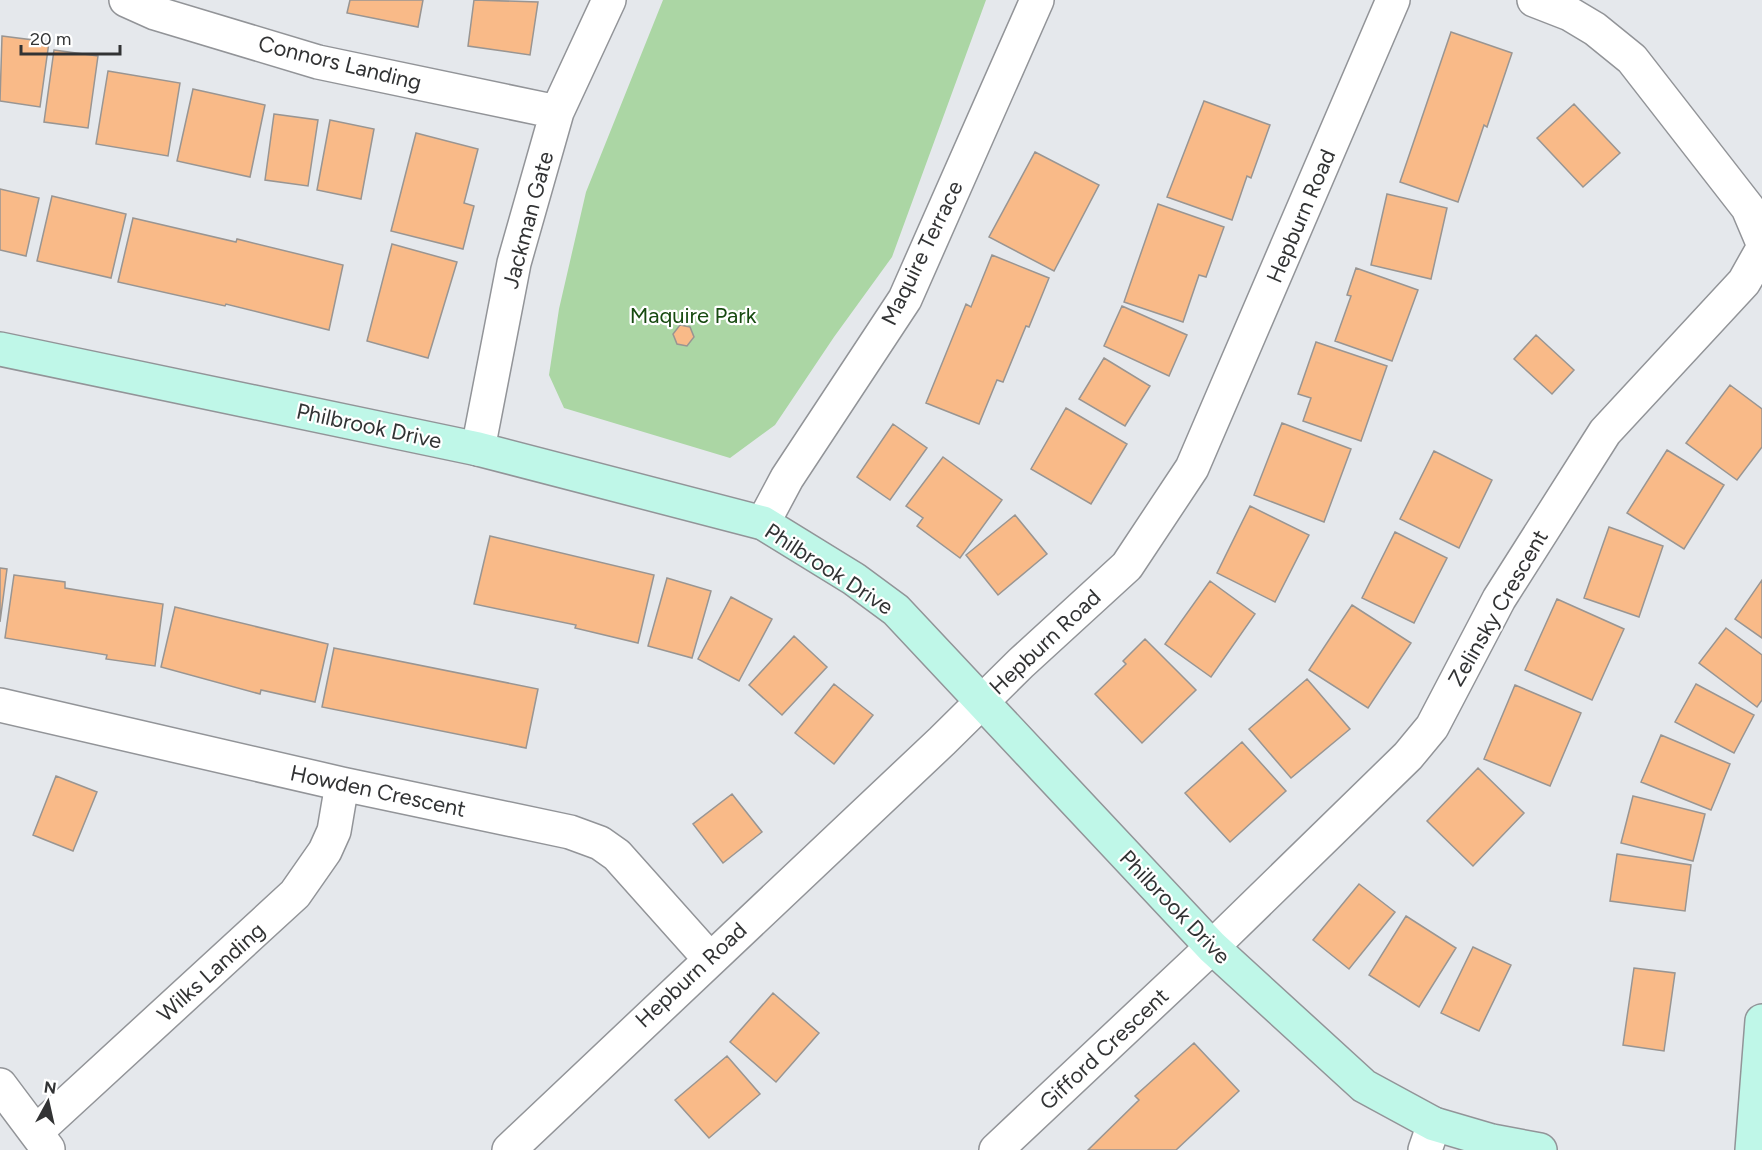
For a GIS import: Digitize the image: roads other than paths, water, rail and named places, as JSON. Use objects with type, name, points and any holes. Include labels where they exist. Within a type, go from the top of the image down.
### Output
[{"type":"street","name":"Connors Landing","points":[[126,0],[155,13],[318,62],[557,112]]},
{"type":"street","name":"Jackman Gate","points":[[478,449],[514,263],[557,112],[609,0]]},
{"type":"street","name":"Maquire Terrace","points":[[763,523],[787,478],[905,299],[1037,0]]},
{"type":"street","name":"Hepburn Road","points":[[509,1150],[709,958],[1127,566],[1192,468],[1393,0]]},
{"type":"street","points":[[1534,0],[1570,14],[1595,29],[1632,59],[1748,208],[1762,242]]},
{"type":"street","name":"Zelinsky Crescent","points":[[1212,947],[1408,756],[1432,727],[1499,598],[1605,432],[1744,282],[1762,250]]},
{"type":"street","name":"Philbrook Drive","points":[[0,349],[478,449],[763,523],[854,579],[896,610],[1212,947],[1364,1086],[1430,1137],[1492,1142],[1540,1150]]},
{"type":"street","name":"Howden Crescent","points":[[0,705],[342,784],[570,832],[600,843],[617,855],[709,958]]},
{"type":"street","name":"Wilks Landing","points":[[43,1141],[295,894],[325,851],[334,831],[342,784]]},
{"type":"street","name":"Gifford Crescent","points":[[996,1150],[1212,947]]},
{"type":"street","points":[[1752,1150],[1762,1021]]},
{"type":"street","points":[[0,1085],[43,1141]]},
{"type":"park label","name":"Maquire Park","points":[[693,315]]}]
